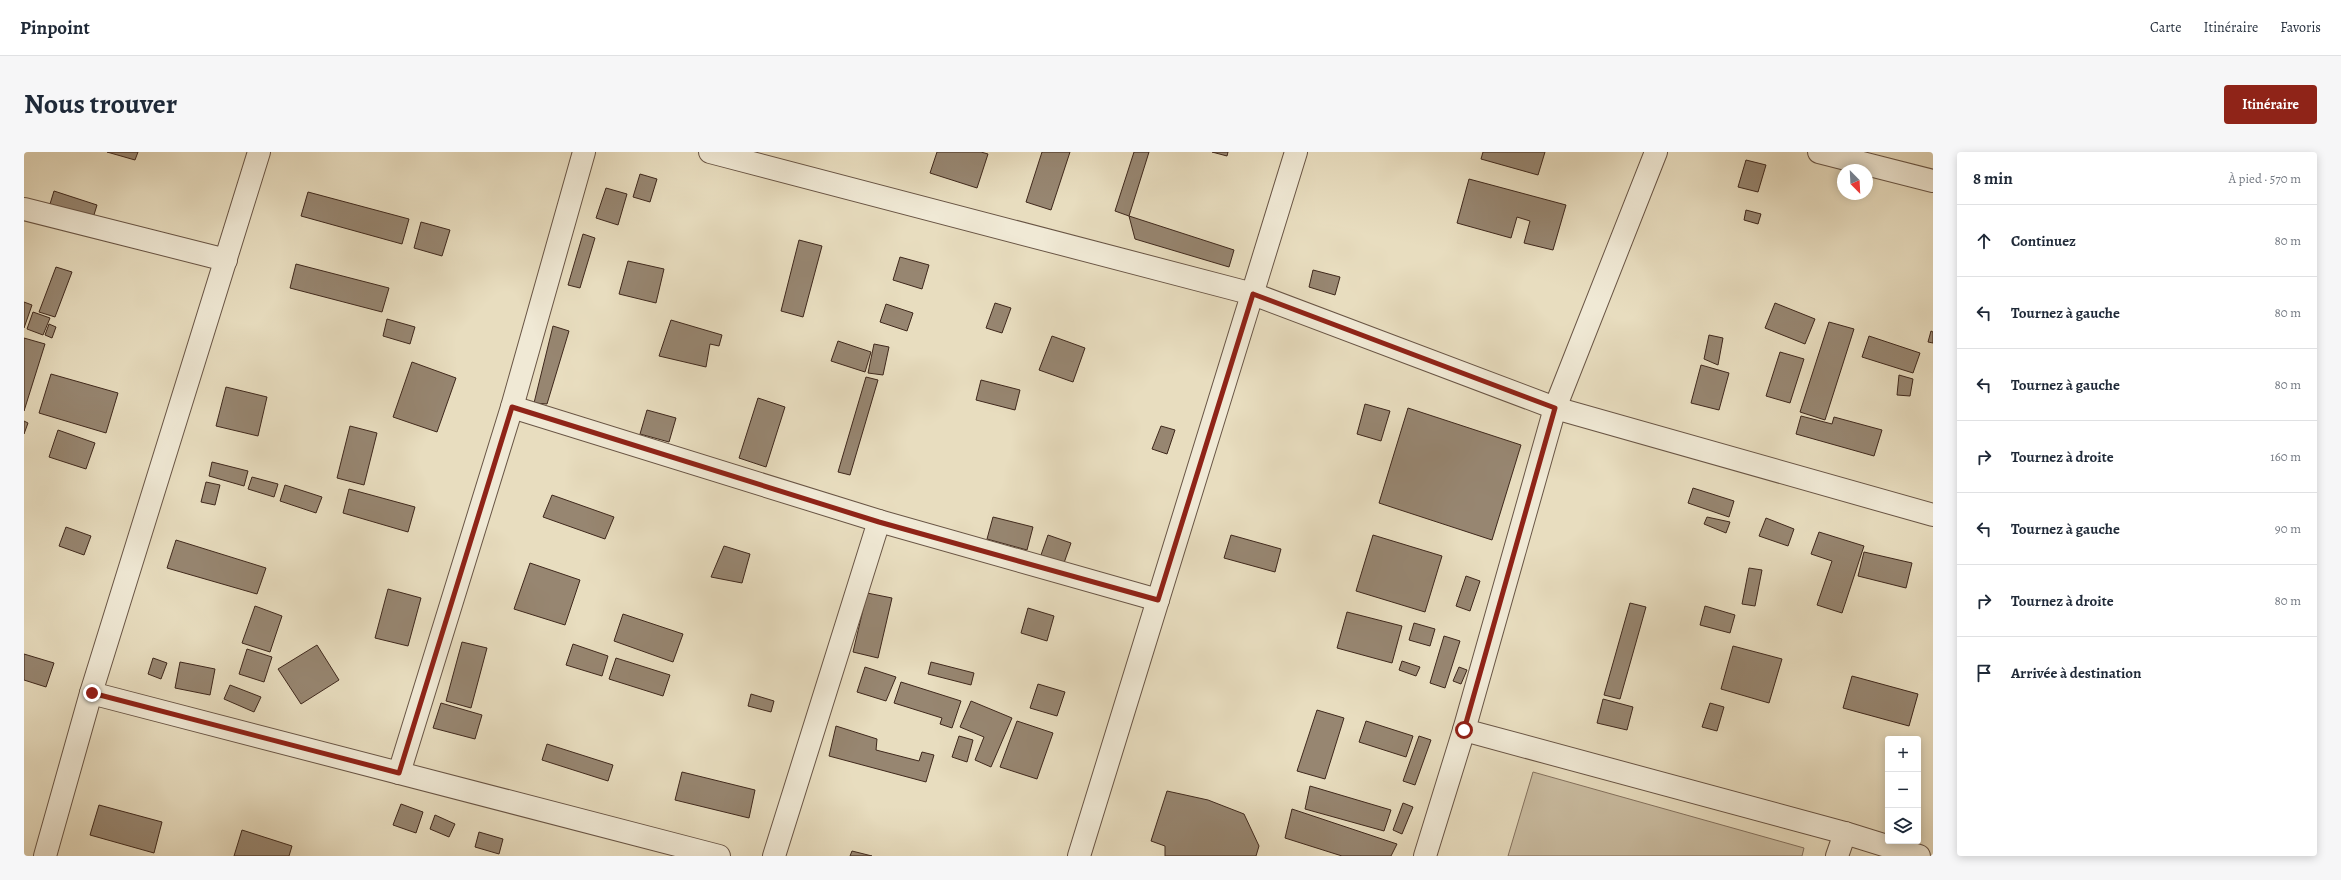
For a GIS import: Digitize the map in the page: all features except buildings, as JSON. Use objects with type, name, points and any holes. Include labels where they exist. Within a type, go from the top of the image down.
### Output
[{"type":"street","points":[[45,856],[92,693],[258,152]]},
{"type":"street","points":[[399,773],[512,407],[584,152]]},
{"type":"street","points":[[710,152],[1253,294],[1555,408],[1933,515]]},
{"type":"street","points":[[1080,856],[1296,152]]},
{"type":"street","points":[[1425,856],[1464,730],[1555,408],[1656,152]]},
{"type":"street","points":[[1819,152],[1933,182]]},
{"type":"street","points":[[24,209],[226,260]]},
{"type":"street","points":[[512,407],[879,522],[1158,600]]},
{"type":"street","points":[[774,856],[879,522]]},
{"type":"street","points":[[92,693],[720,856]]},
{"type":"street","points":[[1464,730],[1845,833],[1919,856]]},
{"type":"street","points":[[1837,856],[1845,833]]},
{"type":"shaded area","points":[[1533,772],[1804,848],[1802,856],[1508,856]]},
{"type":"route","points":[[92,693],[399,773],[512,407],[879,522],[1158,600],[1253,294],[1555,408],[1464,730]]}]
